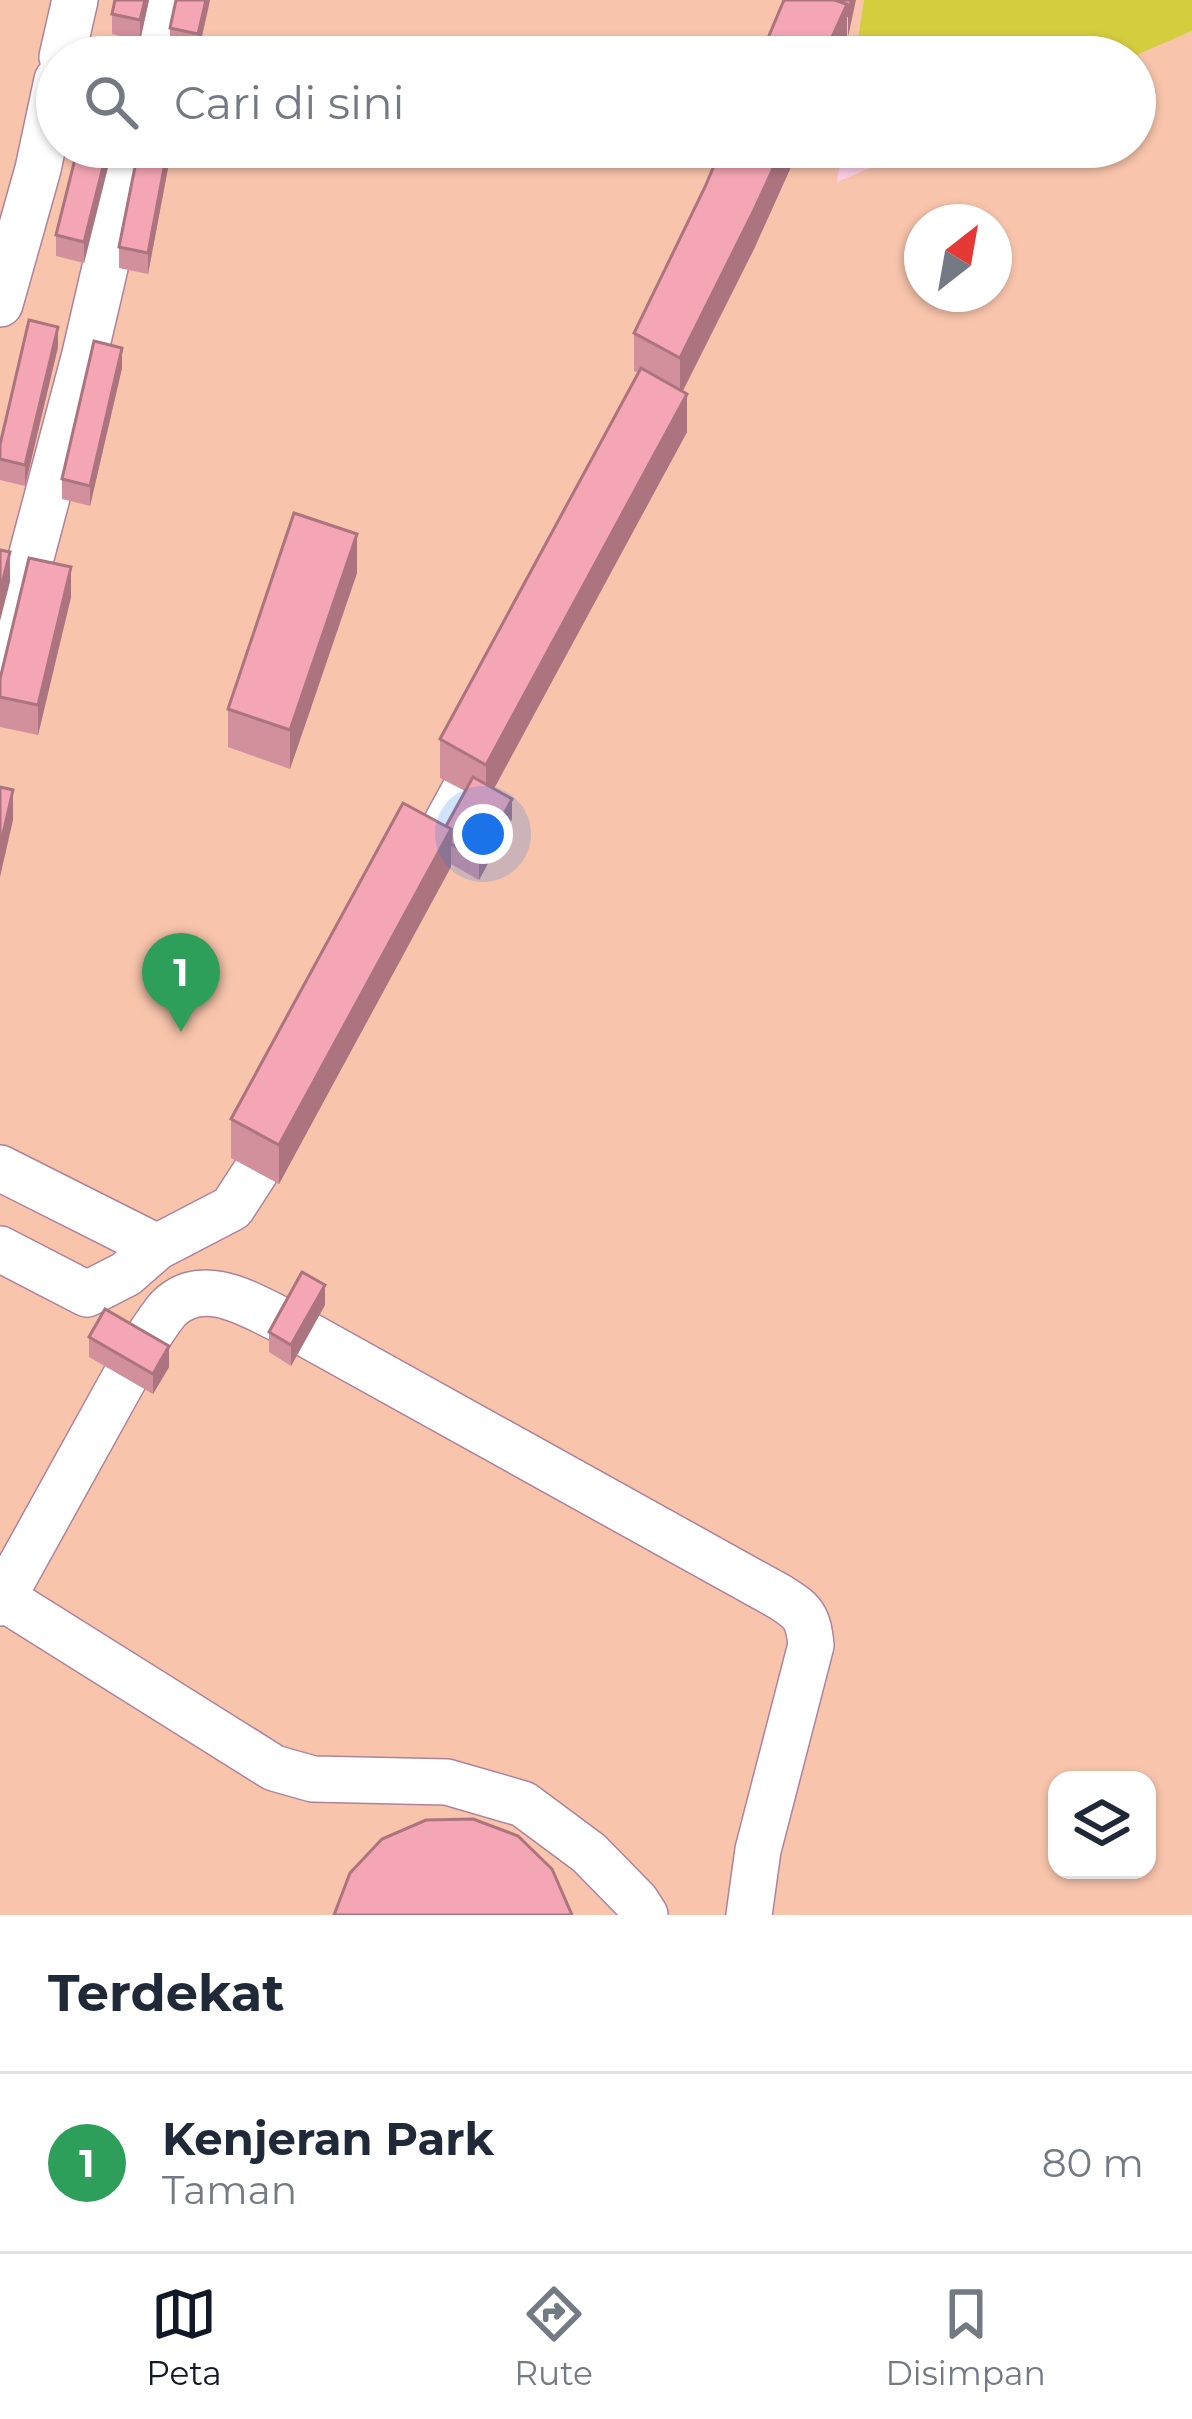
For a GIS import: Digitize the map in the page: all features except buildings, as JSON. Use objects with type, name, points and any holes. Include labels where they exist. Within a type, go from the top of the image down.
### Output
[{"type":"lane","points":[[66,36],[74,0]]},
{"type":"lane","points":[[162,36],[171,0]]},
{"type":"lane","points":[[0,304],[38,168]]},
{"type":"lane","points":[[0,674],[84,358],[128,168]]},
{"type":"lane","points":[[428,855],[464,791]]},
{"type":"lane","points":[[0,1168],[157,1247]]},
{"type":"lane","points":[[0,1250],[86,1294],[125,1274],[157,1247],[232,1208],[256,1172]]},
{"type":"lane","points":[[645,1915],[589,1853],[523,1804],[447,1782],[314,1779],[274,1768],[1,1601],[132,1363],[170,1306],[193,1294],[227,1294],[297,1328],[798,1609],[809,1622],[811,1645],[758,1850],[749,1915]]},
{"type":"shaded area","points":[[0,0],[864,0],[858,36],[36,36],[36,168],[839,168],[837,182],[870,168],[1156,168],[1156,47],[1192,31],[1192,1915],[0,1915]]},
{"type":"shaded area","points":[[864,0],[1192,0],[1192,31],[1156,47],[1156,36],[858,36]]},
{"type":"place","name":"Kenjeran Park","points":[[181,1032]]}]
